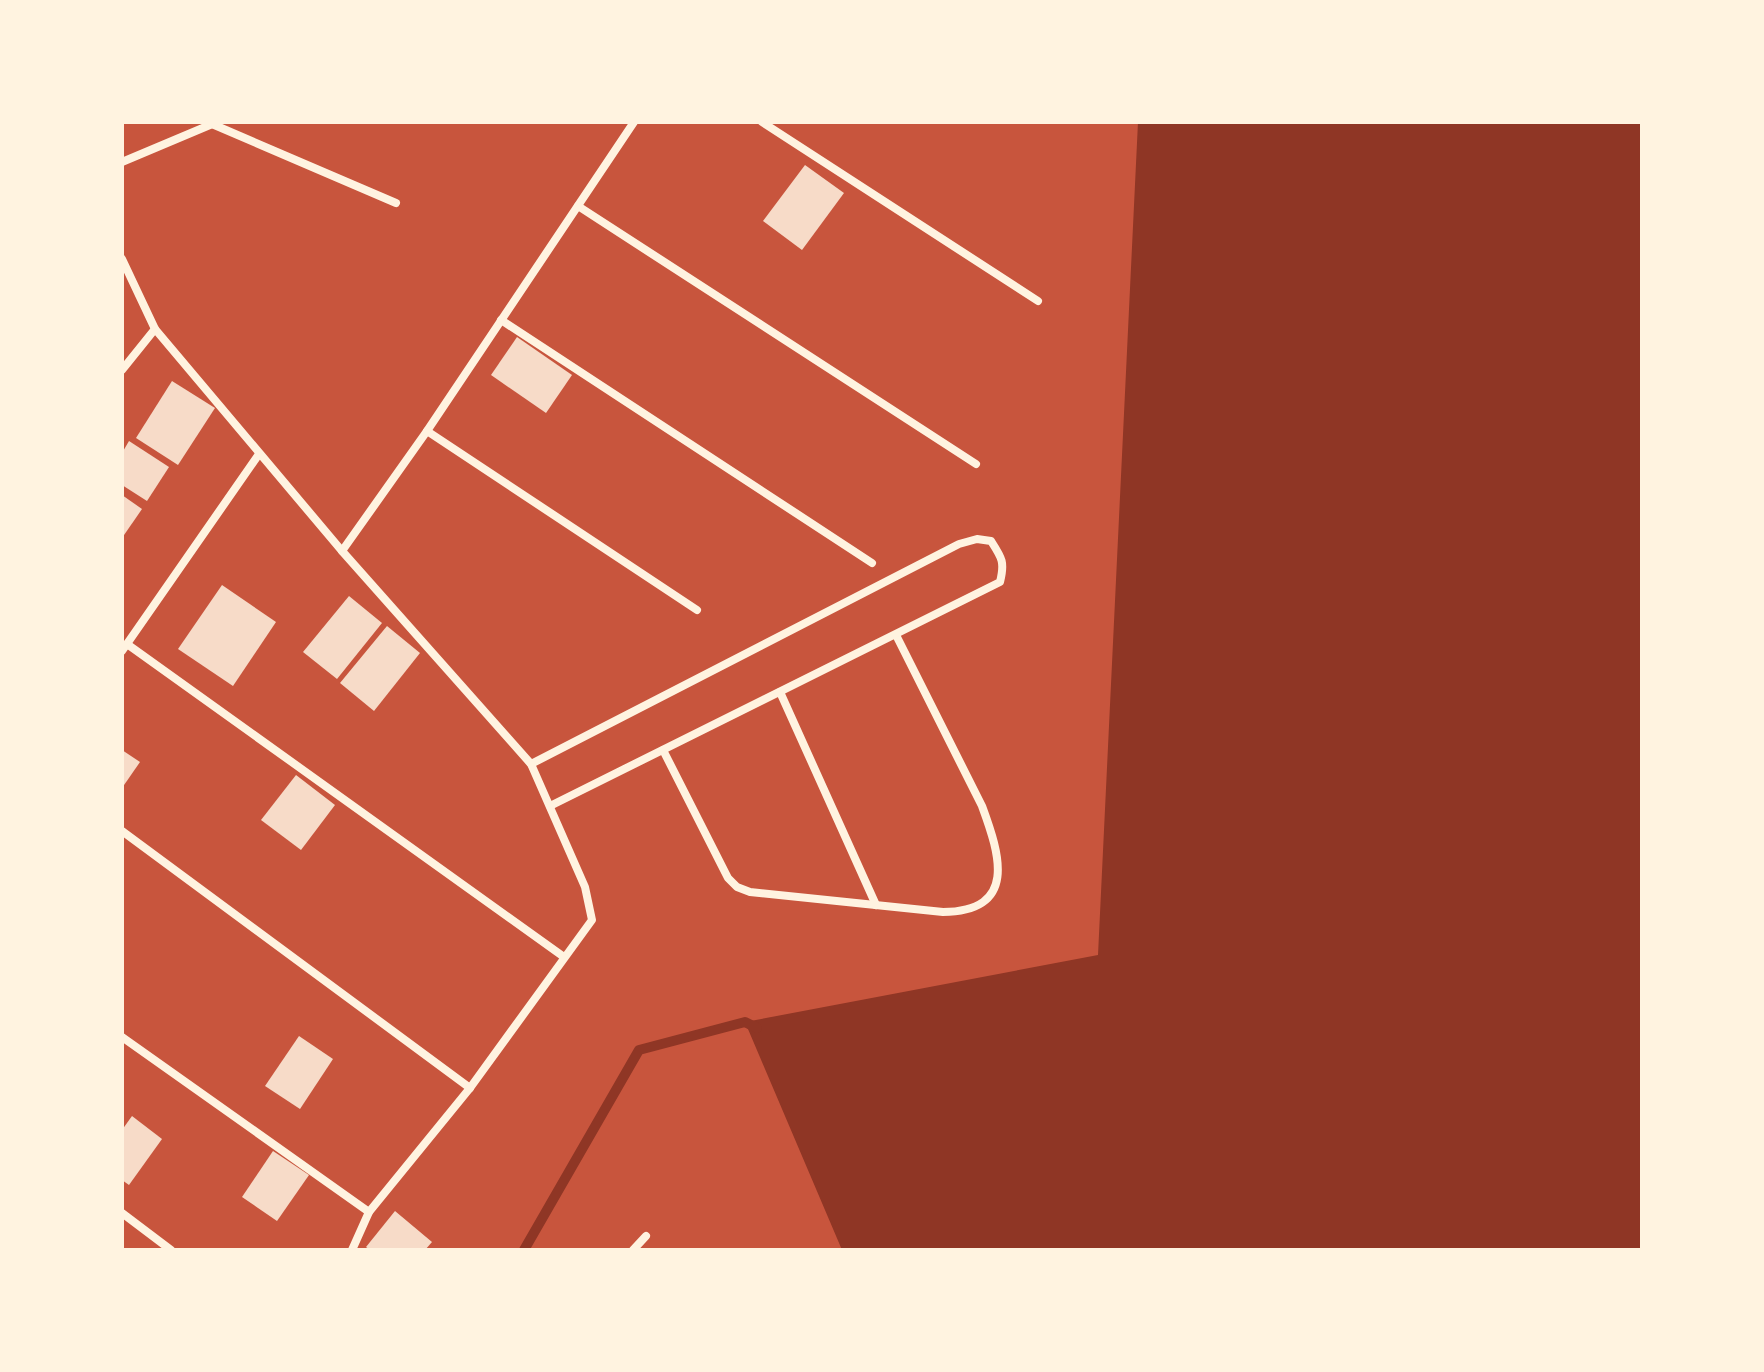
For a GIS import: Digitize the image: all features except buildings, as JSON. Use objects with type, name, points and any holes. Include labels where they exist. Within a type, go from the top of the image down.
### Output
[{"type":"street","points":[[342,551],[427,431],[634,122]]},
{"type":"street","points":[[762,122],[1038,301]]},
{"type":"street","points":[[122,162],[215,123],[396,203]]},
{"type":"street","points":[[578,206],[976,464]]},
{"type":"street","points":[[122,259],[155,329],[342,551],[531,764],[585,887],[592,920],[470,1088],[369,1212],[352,1250]]},
{"type":"street","points":[[501,320],[872,563]]},
{"type":"street","points":[[122,370],[155,329]]},
{"type":"street","points":[[427,431],[697,610]]},
{"type":"street","points":[[259,454],[125,647],[564,957]]},
{"type":"street","points":[[531,764],[959,544],[977,539],[991,541],[1002,557],[1004,568],[1000,582],[550,806]]},
{"type":"street","points":[[663,750],[728,878],[737,887],[750,892],[943,912],[970,909],[982,904],[994,890],[998,878],[995,846],[982,806],[896,635]]},
{"type":"street","points":[[780,692],[876,905]]},
{"type":"street","points":[[122,831],[470,1088]]},
{"type":"street","points":[[122,1037],[369,1212]]},
{"type":"street","points":[[122,1213],[171,1250]]},
{"type":"street","points":[[633,1250],[646,1236]]},
{"type":"shaded area","points":[[1138,122],[1642,122],[1642,1250],[842,1250],[745,1022],[1098,955]]},
{"type":"waterway","points":[[524,1250],[639,1050],[745,1022],[757,1028]]}]
